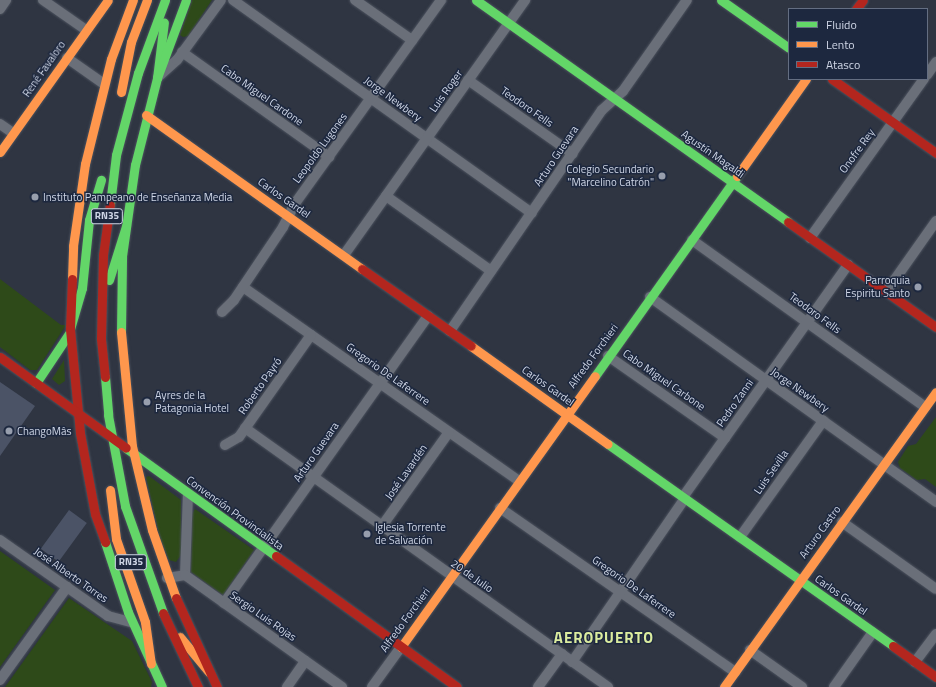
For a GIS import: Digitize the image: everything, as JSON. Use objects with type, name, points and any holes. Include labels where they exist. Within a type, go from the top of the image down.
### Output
[{"type":"main road","name":"René Favaloro","points":[[0,152],[108,0]]},
{"type":"main road","points":[[133,0],[104,84],[89,144],[78,205],[70,329],[78,414],[96,514],[131,622],[162,687]]},
{"type":"main road","points":[[118,104],[130,42],[147,0]]},
{"type":"main road","points":[[121,92],[154,0]]},
{"type":"main road","name":"RN35","points":[[165,0],[133,89],[113,171],[101,288],[105,391],[112,439],[133,532],[166,622],[198,687]]},
{"type":"main road","points":[[157,78],[162,30],[173,0]]},
{"type":"main road","points":[[186,0],[157,78],[146,115],[126,226],[121,276],[121,337],[134,456],[145,504],[167,578],[217,687]]},
{"type":"main road","name":"Agustín Magaldi","points":[[476,0],[936,327]]},
{"type":"main road","points":[[721,0],[788,47]]},
{"type":"main road","points":[[857,8],[863,0]]},
{"type":"main road","name":"Alfredo Forchieri","points":[[400,647],[805,80]]},
{"type":"main road","points":[[833,80],[936,153]]},
{"type":"main road","name":"Carlos Gardel","points":[[146,115],[936,677]]},
{"type":"main road","name":"RN35","points":[[91,298],[103,168]]},
{"type":"main road","points":[[36,384],[67,340],[82,288],[90,220],[101,180]]},
{"type":"main road","points":[[105,391],[109,354],[110,279],[126,226]]},
{"type":"main road","points":[[91,321],[92,356]]},
{"type":"main road","name":"Convención Provincialista","points":[[0,357],[134,456],[454,686]]},
{"type":"main road","name":"Arturo Castro","points":[[724,687],[936,392]]},
{"type":"main road","points":[[97,416],[101,442]]},
{"type":"main road","name":"RN35","points":[[151,664],[145,622],[115,535],[110,486],[131,561],[158,630]]},
{"type":"main road","points":[[133,532],[148,558],[178,633],[209,672]]},
{"type":"street","points":[[0,9],[6,0]]},
{"type":"street","points":[[43,0],[86,30]]},
{"type":"street","points":[[157,78],[182,52],[221,0]]},
{"type":"street","points":[[355,0],[412,40]]},
{"type":"street","name":"Leopoldo Lugones","points":[[222,312],[243,287],[329,157],[441,0]]},
{"type":"street","name":"Luis Roger","points":[[344,255],[525,0]]},
{"type":"street","name":"Arturo Guevara","points":[[450,331],[573,154],[603,108],[615,99],[687,0]]},
{"type":"street","name":"Jorge Newbery","points":[[238,1],[532,213]]},
{"type":"street","name":"Cabo Miguel Cardone","points":[[182,52],[329,157]]},
{"type":"street","points":[[67,58],[104,84]]},
{"type":"street","points":[[928,73],[936,62]]},
{"type":"street","name":"Teodoro Fells","points":[[468,80],[573,154]]},
{"type":"street","name":"Onofre Rey","points":[[810,238],[923,80]]},
{"type":"street","points":[[0,124],[13,133]]},
{"type":"street","points":[[386,196],[491,272]]},
{"type":"street","points":[[886,292],[936,221]]},
{"type":"street","name":"Teodoro Fells","points":[[692,240],[925,407]]},
{"type":"street","name":"Pedro Zanni","points":[[572,662],[725,438],[848,265]]},
{"type":"street","name":"Gregorio De Laferrere","points":[[243,287],[519,481]]},
{"type":"street","name":"Jorge Newbery","points":[[650,297],[936,502]]},
{"type":"street","name":"Arturo Guevara","points":[[224,603],[428,316]]},
{"type":"street","name":"Roberto Payró","points":[[225,446],[235,440],[311,335]]},
{"type":"street","name":"Cabo Miguel Carbone","points":[[608,356],[725,438]]},
{"type":"street","name":"Luis Sevilla","points":[[740,537],[823,420]]},
{"type":"street","name":"20 de Julio","points":[[244,428],[608,687]]},
{"type":"street","name":"José Lavardén","points":[[382,526],[450,432]]},
{"type":"street","points":[[167,578],[185,576],[188,494]]},
{"type":"street","name":"Gregorio De Laferrere","points":[[500,508],[735,672]]},
{"type":"street","points":[[842,522],[936,589]]},
{"type":"street","name":"José Alberto Torres","points":[[0,540],[112,618],[131,622]]},
{"type":"street","name":"Sergio Luis Rojas","points":[[185,576],[342,687]]},
{"type":"street","points":[[0,680],[67,587]]},
{"type":"street","points":[[834,687],[873,632]]},
{"type":"street","points":[[915,662],[936,634]]},
{"type":"street","name":"Alfredo Forchieri","points":[[372,687],[400,647]]},
{"type":"street","points":[[750,650],[802,687]]},
{"type":"street","points":[[538,687],[562,654]]},
{"type":"street","points":[[287,687],[305,661]]},
{"type":"green space","points":[[192,0],[212,0],[188,36],[183,37],[180,35]]},
{"type":"green space","points":[[0,279],[61,325],[66,325],[37,370],[30,370],[0,347]]},
{"type":"green space","points":[[64,360],[65,381],[59,385],[52,379]]},
{"type":"green space","points":[[936,417],[936,487],[925,479],[917,480],[900,468],[898,462],[908,446],[916,444]]},
{"type":"green space","points":[[149,476],[181,500],[181,555],[176,562],[169,560],[160,538],[146,477]]},
{"type":"green space","points":[[195,509],[254,550],[223,595],[191,572],[192,514]]},
{"type":"green space","points":[[0,551],[55,590],[0,667]]},
{"type":"green space","points":[[69,598],[132,641],[152,682],[151,687],[5,687]]},
{"type":"building","name":"ChangoMâs","points":[[0,382],[35,406],[0,456]]},
{"type":"building","points":[[69,510],[87,523],[59,562],[41,549]]},
{"type":"traffic: fast","points":[[110,204],[116,155],[138,73],[165,0]]},
{"type":"traffic: fast","points":[[121,332],[122,256],[135,165],[157,78],[186,0]]},
{"type":"traffic: fast","points":[[476,0],[788,222]]},
{"type":"traffic: fast","points":[[721,0],[788,47]]},
{"type":"traffic: fast","points":[[157,78],[164,22]]},
{"type":"traffic: fast","points":[[595,376],[737,176]]},
{"type":"traffic: fast","points":[[70,329],[82,288],[89,220],[101,180]]},
{"type":"traffic: fast","points":[[109,280],[126,226]]},
{"type":"traffic: fast","points":[[36,383],[70,332]]},
{"type":"traffic: fast","points":[[105,377],[108,415],[125,506],[163,613]]},
{"type":"traffic: fast","points":[[608,444],[893,646]]},
{"type":"traffic: fast","points":[[126,448],[276,556]]},
{"type":"traffic: fast","points":[[105,542],[128,612],[162,687]]},
{"type":"traffic: slow","points":[[0,152],[108,0]]},
{"type":"traffic: slow","points":[[72,279],[73,246],[85,164],[111,59],[133,0]]},
{"type":"traffic: slow","points":[[121,92],[131,42],[147,0]]},
{"type":"traffic: slow","points":[[737,176],[805,80]]},
{"type":"traffic: slow","points":[[146,115],[362,269]]},
{"type":"traffic: slow","points":[[121,332],[132,446],[152,530],[176,598]]},
{"type":"traffic: slow","points":[[471,346],[608,444]]},
{"type":"traffic: slow","points":[[401,647],[595,376]]},
{"type":"traffic: slow","points":[[724,687],[936,392]]},
{"type":"traffic: slow","points":[[110,490],[116,539],[145,622],[151,664]]},
{"type":"traffic: slow","points":[[180,637],[209,672]]},
{"type":"traffic: jam","points":[[857,8],[863,0]]},
{"type":"traffic: jam","points":[[833,80],[936,153]]},
{"type":"traffic: jam","points":[[105,377],[101,338],[103,255],[110,204]]},
{"type":"traffic: jam","points":[[788,222],[936,327]]},
{"type":"traffic: jam","points":[[362,269],[471,346]]},
{"type":"traffic: jam","points":[[72,279],[70,329],[80,433],[95,514],[105,542]]},
{"type":"traffic: jam","points":[[0,357],[126,448]]},
{"type":"traffic: jam","points":[[276,556],[457,687]]},
{"type":"traffic: jam","points":[[176,598],[217,687]]},
{"type":"traffic: jam","points":[[163,613],[198,687]]},
{"type":"traffic: jam","points":[[893,646],[936,677]]},
{"type":"place","name":"Colegio Secundario \"Marcelino Catrón\"","points":[[662,176]]},
{"type":"place","name":"Instituto Pampeano de Enseñanza Media","points":[[35,197]]},
{"type":"place","name":"Parroquia Espiritu Santo","points":[[918,287]]},
{"type":"place","name":"Ayres de la Patagonia Hotel","points":[[147,402]]},
{"type":"place","name":"ChangoMâs","points":[[9,431]]},
{"type":"place","name":"Iglesia Torrente de Salvación","points":[[367,534]]},
{"type":"district","name":"AEROPUERTO","points":[[604,638]]}]
